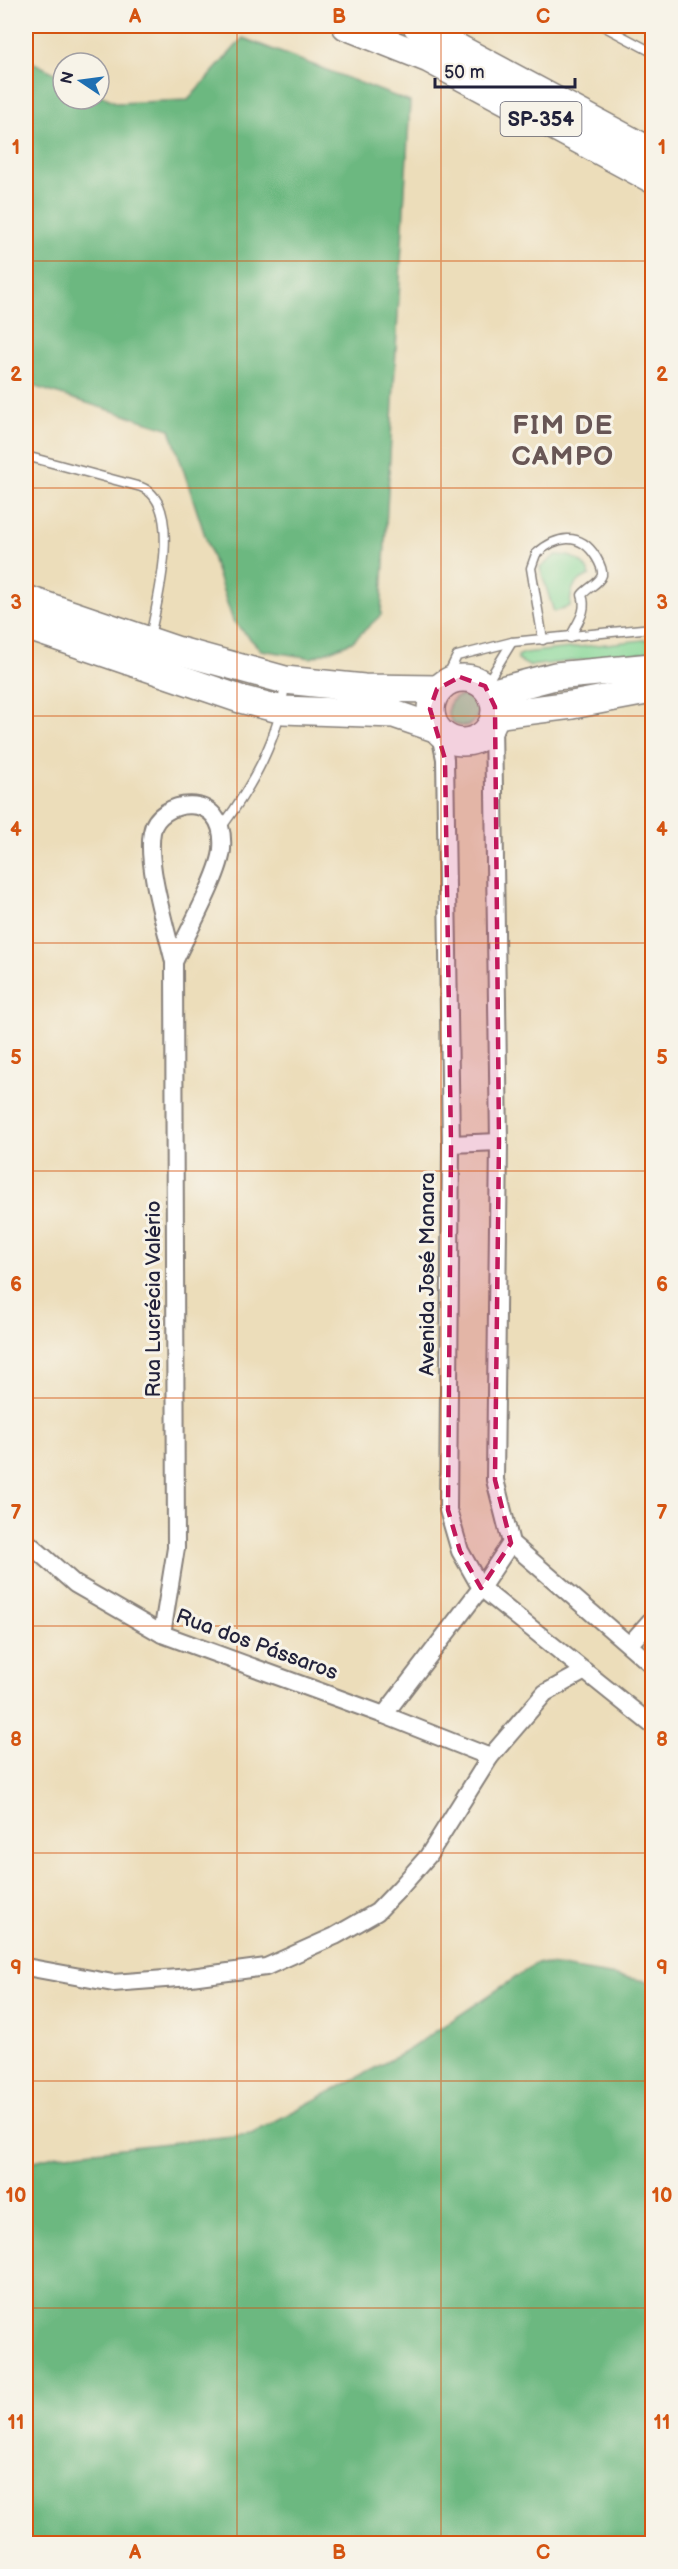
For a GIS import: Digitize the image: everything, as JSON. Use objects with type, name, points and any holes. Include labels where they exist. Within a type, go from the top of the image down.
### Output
[{"type":"main road","name":"SP-354","points":[[346,26],[429,59],[652,179]]},
{"type":"main road","name":"SP-354","points":[[417,26],[652,152]]},
{"type":"main road","points":[[26,599],[149,640],[285,680],[364,688],[440,686],[460,677],[469,678],[491,704],[572,705],[652,690]]},
{"type":"main road","points":[[26,626],[240,699],[283,710],[394,714],[438,731],[456,742],[474,741],[482,736],[491,704]]},
{"type":"main road","points":[[491,704],[555,676],[652,667]]},
{"type":"main road","points":[[438,731],[430,709],[440,686]]},
{"type":"street","points":[[491,704],[499,1142],[495,1480],[511,1543],[652,1665]]},
{"type":"street","name":"Avenida José Manara","points":[[438,731],[446,759],[451,1144],[448,1510],[460,1551],[481,1588],[652,1725]]},
{"type":"street","name":"Rua Lucrécia Valério","points":[[162,1634],[176,1548],[174,962],[155,880],[152,831],[160,816],[175,807],[209,808],[217,815],[221,828],[222,850],[216,869],[174,962]]},
{"type":"street","points":[[451,1144],[499,1142]]},
{"type":"street","name":"Rua dos Pássaros","points":[[26,1542],[75,1584],[162,1634],[384,1715],[490,1757]]},
{"type":"street","points":[[384,1715],[481,1588],[511,1543]]},
{"type":"street","points":[[630,1644],[652,1619]]},
{"type":"street","points":[[26,1967],[113,1983],[191,1977],[266,1967],[335,1936],[377,1912],[428,1856],[490,1757],[545,1693],[585,1671]]},
{"type":"lane","points":[[603,26],[652,52]]},
{"type":"lane","points":[[26,456],[141,487],[154,494],[158,500],[165,531],[149,640]]},
{"type":"lane","points":[[543,640],[531,568],[536,554],[560,538],[577,538],[583,542],[596,557],[602,572],[601,579],[582,595],[585,604],[584,613],[570,638]]},
{"type":"lane","points":[[440,686],[457,656],[512,642],[652,628]]},
{"type":"lane","points":[[491,704],[512,642]]},
{"type":"lane","points":[[221,828],[242,800],[275,734],[283,710],[285,680]]},
{"type":"highlighted area","points":[[460,677],[485,686],[495,707],[499,1142],[495,1480],[511,1543],[481,1588],[460,1551],[448,1510],[451,1144],[445,759],[430,709],[437,689]]},
{"type":"green space","points":[[243,38],[410,102],[381,615],[352,642],[311,658],[261,650],[233,621],[170,429],[26,384],[26,59],[51,71],[51,111],[111,111],[111,100],[117,103],[188,100]]},
{"type":"green space","points":[[556,555],[577,559],[590,575],[574,586],[570,606],[554,612],[540,568]]},
{"type":"green space","points":[[652,639],[652,652],[529,666],[518,660],[518,656],[524,653]]},
{"type":"green space","points":[[463,696],[474,700],[478,711],[474,722],[463,726],[452,722],[448,711],[452,700]]},
{"type":"green space","points":[[537,1963],[652,1982],[652,2543],[26,2543],[26,2163],[58,2155],[251,2134],[405,2052]]},
{"type":"district","name":"FIM DE CAMPO","points":[[563,440]]}]
